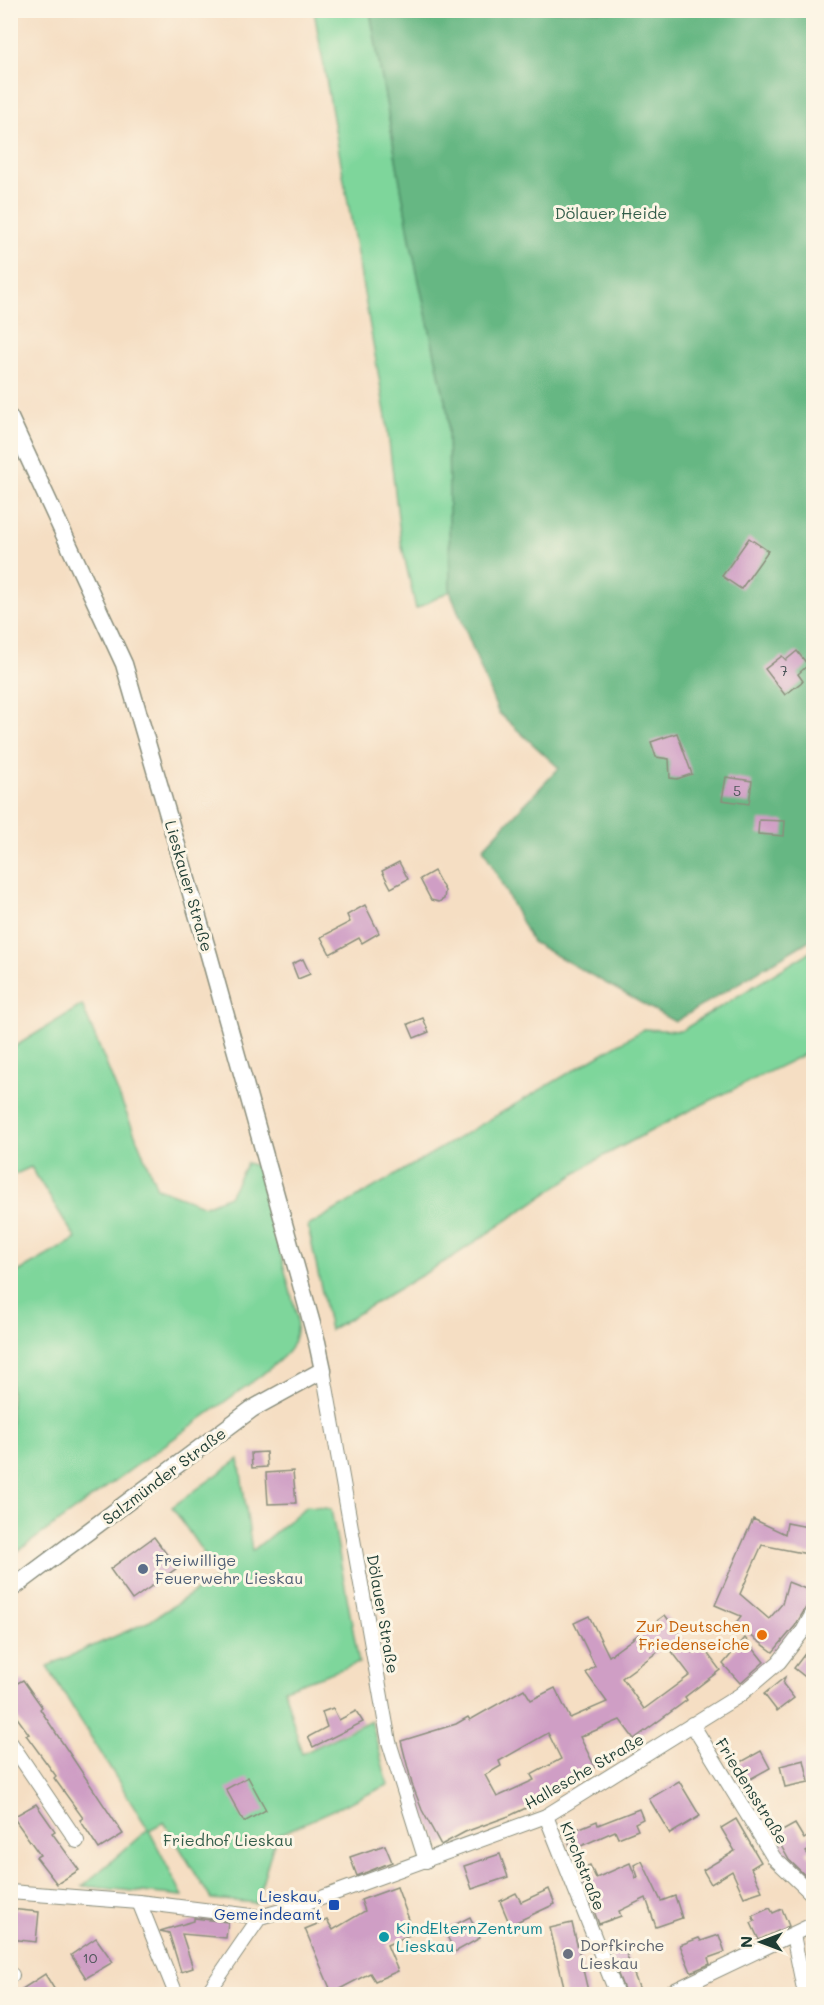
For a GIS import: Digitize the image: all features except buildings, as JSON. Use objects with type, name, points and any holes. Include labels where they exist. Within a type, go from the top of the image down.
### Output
[{"type":"street","name":"Lieskauer Straße","points":[[10,418],[124,664],[209,955],[323,1370]]},
{"type":"street","name":"Salzmünder Straße","points":[[10,1590],[252,1409],[323,1370]]},
{"type":"street","name":"Dölauer Straße","points":[[323,1370],[388,1742],[426,1861]]},
{"type":"street","name":"Hallesche Straße","points":[[10,1892],[139,1902],[260,1917],[305,1904],[546,1816],[740,1695],[779,1662],[803,1631],[813,1611]]},
{"type":"street","name":"Friedensstraße","points":[[692,1724],[774,1858],[813,1896]]},
{"type":"street","points":[[10,1742],[76,1841]]},
{"type":"street","name":"Kirchstraße","points":[[546,1816],[616,1995]]},
{"type":"street","points":[[139,1902],[176,1995]]},
{"type":"street","points":[[207,1995],[260,1917]]},
{"type":"street","points":[[667,1995],[813,1924]]},
{"type":"street","points":[[793,1935],[805,1995]]},
{"type":"green space","points":[[314,11],[370,11],[411,244],[448,414],[450,591],[416,609],[401,542],[386,417]]},
{"type":"green space","name":"Dölauer Heide","points":[[370,11],[813,11],[813,938],[675,1022],[532,942],[483,848],[559,768],[498,712],[450,591],[448,414],[411,244]]},
{"type":"green space","points":[[813,950],[813,1050],[596,1160],[454,1256],[330,1330],[308,1226],[644,1029],[681,1031]]},
{"type":"green space","points":[[82,1005],[157,1188],[205,1206],[229,1196],[247,1163],[257,1166],[297,1316],[295,1338],[288,1352],[259,1377],[11,1556],[11,1276],[76,1239],[31,1167],[11,1176],[11,1049]]},
{"type":"green space","name":"Friedhof Lieskau","points":[[239,1459],[252,1551],[307,1506],[331,1509],[359,1663],[284,1689],[302,1754],[371,1720],[388,1785],[276,1836],[256,1903],[211,1899],[164,1822],[149,1830],[183,1896],[83,1886],[148,1829],[47,1666],[150,1621],[219,1576],[172,1507]]},
{"type":"place","name":"Freiwillige Feuerwehr Lieskau","points":[[143,1569]]},
{"type":"place","name":"Zur Deutschen Friedenseiche","points":[[762,1635]]},
{"type":"place","name":"Lieskau, Gemeindeamt","points":[[334,1905]]},
{"type":"place","name":"KindElternZentrum Lieskau","points":[[384,1937]]},
{"type":"place","name":"Dorfkirche Lieskau","points":[[568,1954]]}]
